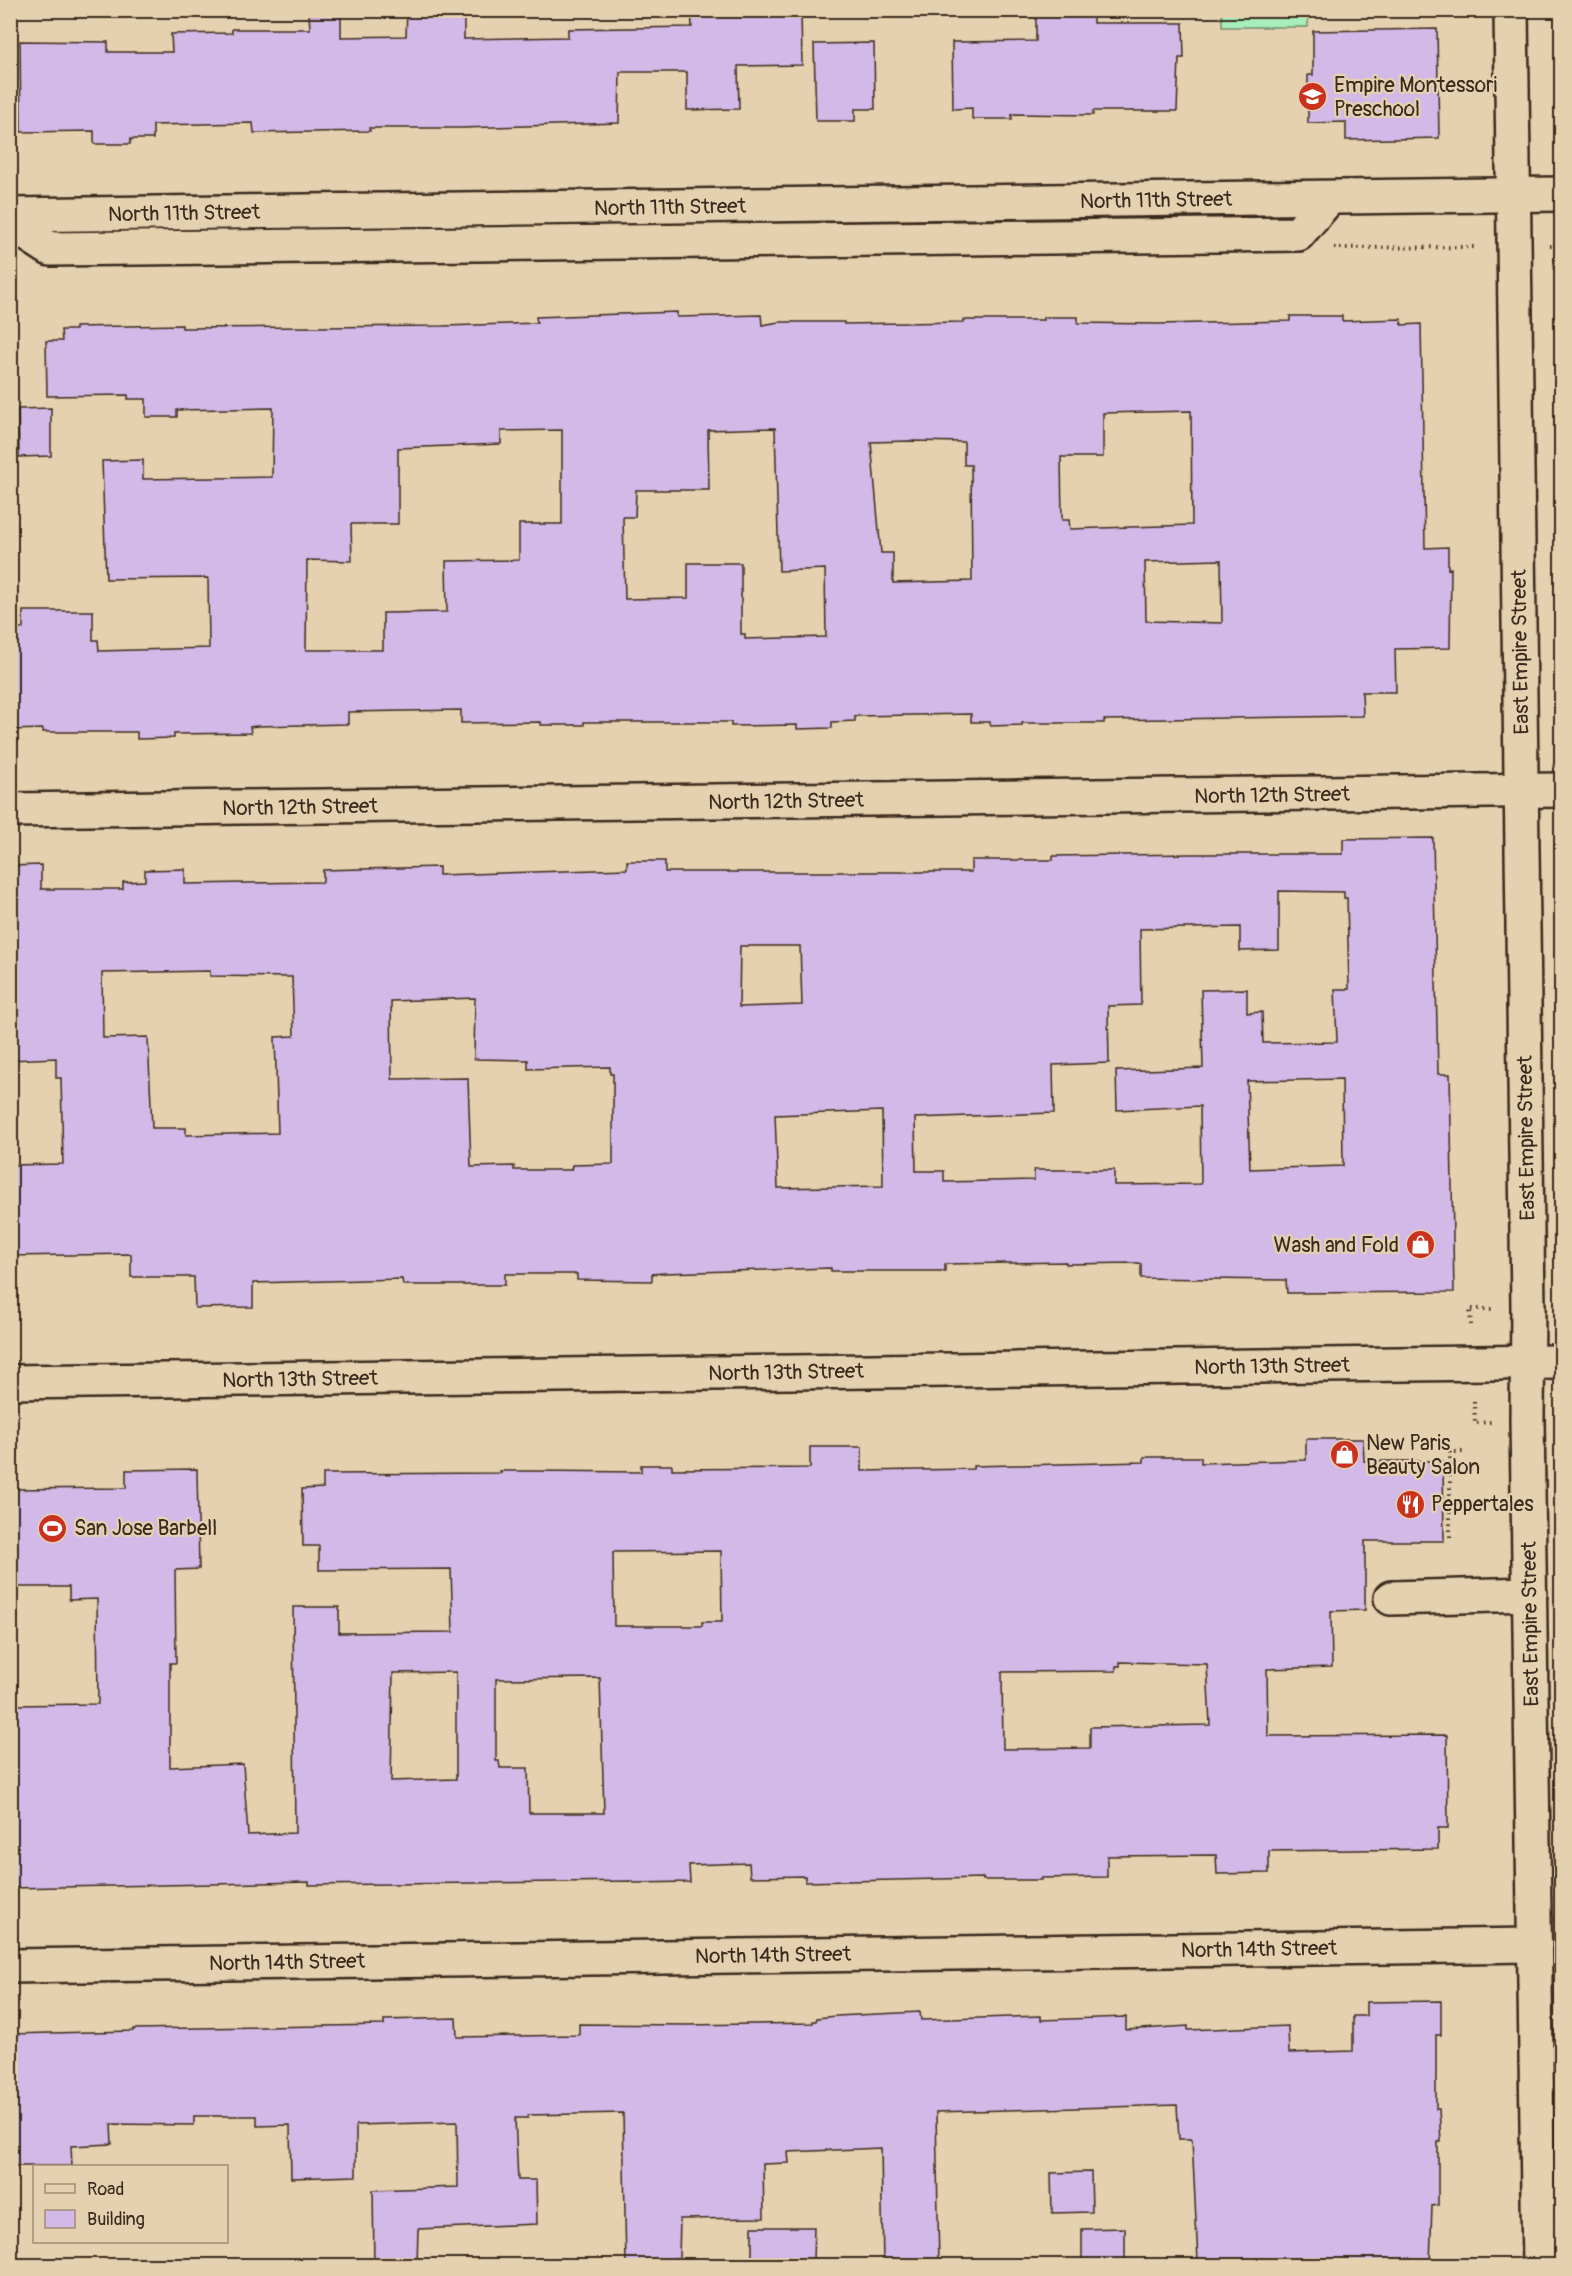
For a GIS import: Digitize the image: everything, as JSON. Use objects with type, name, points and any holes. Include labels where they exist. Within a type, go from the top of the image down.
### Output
[{"type":"street","name":"East Empire Street","points":[[1511,10],[1539,2265]]},
{"type":"street","name":"North 11th Street","points":[[10,215],[1562,194]]},
{"type":"street","points":[[1298,234],[1329,198]]},
{"type":"street","name":"North 11th Street","points":[[10,223],[50,249],[1298,234]]},
{"type":"street","name":"North 12th Street","points":[[10,810],[1562,790]]},
{"type":"street","name":"North 13th Street","points":[[10,1382],[1562,1362]]},
{"type":"street","points":[[1391,1598],[1530,1594]]},
{"type":"street","name":"North 14th Street","points":[[10,1966],[1535,1945]]},
{"type":"path","points":[[1298,234],[1325,248],[1446,247]]},
{"type":"path","points":[[1472,1332],[1470,1310],[1496,1309]]},
{"type":"path","points":[[1474,1400],[1475,1423]]},
{"type":"path","points":[[1450,1537],[1450,1452],[1465,1452]]},
{"type":"path","points":[[1443,1471],[1450,1472]]},
{"type":"green space","points":[[1222,11],[1308,11],[1308,27],[1222,27]]},
{"type":"building","points":[[407,10],[464,10],[464,39],[568,37],[568,29],[692,27],[691,10],[801,10],[802,65],[738,66],[739,109],[687,110],[687,72],[620,72],[619,123],[462,128],[369,128],[370,131],[254,133],[253,123],[153,125],[153,139],[131,139],[130,144],[94,144],[94,131],[21,132],[20,41],[108,42],[108,52],[172,52],[171,34],[232,33],[232,29],[310,29],[309,14],[341,13],[341,37],[406,36]]},
{"type":"building","points":[[1036,13],[1093,14],[1093,23],[1183,23],[1184,58],[1179,58],[1177,111],[1093,111],[1093,115],[1012,114],[1012,119],[972,119],[972,108],[953,109],[952,42],[1036,41]]},
{"type":"building","points":[[1437,29],[1439,138],[1346,140],[1346,122],[1308,123],[1308,75],[1313,75],[1313,31]]},
{"type":"building","points":[[874,43],[875,109],[855,109],[855,121],[816,121],[814,44]]},
{"type":"building","points":[[677,312],[677,317],[761,315],[762,325],[779,322],[844,322],[844,324],[1043,320],[1043,317],[1078,317],[1078,323],[1159,324],[1290,321],[1290,316],[1342,316],[1342,321],[1401,319],[1402,325],[1421,324],[1425,548],[1448,547],[1448,569],[1451,568],[1450,648],[1395,649],[1396,692],[1362,692],[1363,716],[1104,720],[1104,723],[1022,723],[1022,725],[990,726],[990,722],[971,722],[971,714],[855,716],[855,721],[832,722],[832,728],[797,729],[797,725],[731,726],[731,722],[584,722],[584,725],[541,725],[541,722],[461,723],[461,710],[348,712],[348,724],[257,726],[250,727],[251,733],[174,734],[174,738],[137,739],[137,732],[10,730],[10,628],[23,628],[23,611],[93,611],[93,640],[98,640],[99,651],[209,648],[208,578],[106,579],[102,461],[143,460],[143,479],[272,477],[273,408],[177,410],[177,417],[146,417],[146,399],[128,399],[128,395],[47,396],[46,341],[62,341],[61,330],[75,330],[75,327],[443,326],[537,323],[536,317]],"holes":[[[1191,411],[1192,525],[1070,529],[1069,520],[1062,520],[1061,457],[1103,457],[1103,413]],[[775,428],[779,571],[825,569],[826,637],[745,639],[745,634],[741,634],[741,563],[688,563],[688,598],[625,599],[623,517],[635,517],[636,490],[709,490],[708,430]],[[562,430],[562,524],[519,524],[519,560],[446,561],[447,612],[383,613],[383,650],[306,650],[307,560],[352,561],[351,524],[398,524],[398,448],[501,444],[501,431]],[[871,442],[964,442],[964,465],[971,465],[972,581],[893,583],[893,553],[881,553]],[[1221,560],[1222,623],[1146,621],[1145,562]]]},
{"type":"building","points":[[51,408],[51,456],[19,457],[18,409]]},
{"type":"building","points":[[1433,838],[1438,1074],[1450,1074],[1454,1292],[1287,1293],[1286,1280],[1141,1278],[1141,1264],[1138,1263],[1066,1264],[1066,1262],[945,1264],[945,1271],[831,1271],[831,1268],[665,1273],[652,1274],[652,1281],[577,1280],[577,1274],[505,1274],[505,1285],[403,1285],[402,1279],[253,1283],[253,1307],[195,1308],[194,1277],[131,1277],[131,1254],[10,1256],[10,1165],[63,1164],[61,1078],[56,1078],[56,1058],[10,1060],[10,866],[41,865],[41,889],[123,889],[123,882],[145,881],[145,870],[185,869],[185,884],[323,882],[323,870],[439,867],[439,875],[627,869],[627,861],[665,861],[665,872],[971,872],[971,860],[1053,860],[1053,856],[1343,854],[1343,839]],"holes":[[[1279,891],[1344,892],[1344,898],[1347,898],[1349,989],[1335,989],[1337,1042],[1263,1043],[1262,1012],[1247,1013],[1247,989],[1201,990],[1203,1068],[1116,1071],[1117,1110],[1200,1106],[1201,1184],[1114,1185],[1114,1170],[1034,1170],[1034,1180],[944,1182],[944,1171],[916,1171],[915,1118],[1054,1113],[1053,1065],[1109,1063],[1108,1006],[1141,1005],[1140,929],[1240,927],[1240,951],[1279,950]],[[740,946],[800,946],[802,1005],[739,1007]],[[210,971],[210,976],[292,977],[294,1036],[275,1037],[278,1133],[186,1135],[186,1128],[152,1128],[148,1037],[103,1038],[102,973]],[[475,998],[474,1059],[528,1060],[528,1069],[610,1067],[610,1074],[613,1074],[613,1164],[572,1165],[571,1170],[514,1170],[514,1166],[471,1167],[468,1078],[392,1079],[391,1001]],[[1342,1079],[1343,1166],[1250,1169],[1247,1081]],[[882,1111],[883,1186],[778,1188],[775,1115]]]},
{"type":"building","points":[[1306,1439],[1363,1439],[1364,1461],[1443,1461],[1444,1541],[1365,1541],[1365,1610],[1331,1611],[1332,1667],[1267,1669],[1268,1736],[1447,1735],[1448,1828],[1438,1828],[1438,1849],[1269,1851],[1269,1873],[1217,1874],[1216,1855],[1107,1856],[1107,1877],[1041,1878],[1041,1880],[983,1880],[983,1878],[805,1882],[805,1876],[750,1877],[749,1863],[689,1865],[690,1882],[309,1885],[309,1882],[10,1888],[10,1705],[98,1704],[97,1599],[69,1600],[69,1587],[10,1587],[10,1489],[126,1488],[126,1470],[197,1469],[199,1569],[175,1570],[176,1663],[170,1663],[170,1767],[243,1764],[248,1835],[295,1833],[293,1607],[339,1607],[339,1633],[453,1632],[451,1569],[319,1570],[319,1546],[303,1546],[302,1489],[323,1488],[323,1474],[501,1473],[500,1471],[641,1472],[641,1465],[672,1465],[672,1469],[810,1468],[810,1447],[862,1447],[862,1471],[1144,1462],[1144,1457],[1201,1457],[1201,1463],[1306,1460]],"holes":[[[721,1551],[722,1622],[702,1622],[702,1626],[614,1626],[613,1552]],[[1120,1662],[1207,1664],[1210,1725],[1090,1727],[1090,1748],[1003,1749],[1002,1672],[1116,1671],[1116,1666],[1120,1666]],[[456,1672],[456,1779],[391,1781],[393,1673]],[[600,1678],[604,1813],[529,1813],[528,1768],[500,1768],[499,1761],[496,1761],[496,1679]]]},
{"type":"building","points":[[1441,2001],[1441,2035],[1436,2035],[1436,2109],[1439,2109],[1441,2142],[1438,2142],[1438,2205],[1432,2206],[1430,2265],[1365,2265],[1365,2262],[1299,2264],[1299,2259],[1198,2261],[1192,2139],[1179,2139],[1177,2105],[936,2112],[939,2265],[883,2265],[881,2148],[788,2152],[789,2163],[763,2164],[764,2218],[680,2219],[679,2258],[674,2258],[674,2265],[626,2265],[623,2113],[528,2115],[528,2118],[515,2118],[518,2180],[536,2180],[537,2224],[418,2229],[417,2265],[374,2265],[373,2190],[458,2187],[457,2122],[356,2125],[356,2176],[291,2178],[290,2125],[257,2126],[257,2116],[194,2116],[194,2125],[111,2124],[112,2144],[71,2146],[72,2165],[10,2166],[10,2034],[133,2031],[134,2029],[384,2025],[384,2020],[456,2018],[457,2037],[579,2035],[579,2024],[813,2023],[817,2018],[836,2016],[920,2012],[921,2020],[1041,2016],[1041,2020],[1126,2017],[1126,2030],[1188,2026],[1188,2030],[1288,2026],[1289,2053],[1353,2051],[1353,2016],[1366,2016],[1366,2002]]},
{"type":"building","points":[[1091,2172],[1092,2212],[1052,2213],[1051,2173]]},
{"type":"building","points":[[752,2227],[814,2227],[813,2260],[793,2260],[793,2265],[752,2265]]},
{"type":"building","points":[[1125,2228],[1125,2265],[1082,2265],[1082,2229]]},
{"type":"place","name":"Empire Montessori Preschool","points":[[1313,97]]},
{"type":"place","name":"Wash and Fold","points":[[1420,1245]]},
{"type":"place","name":"New Paris Beauty Salon","points":[[1345,1455]]},
{"type":"place","name":"Peppertales","points":[[1410,1504]]},
{"type":"place","name":"San Jose Barbell","points":[[53,1528]]}]
